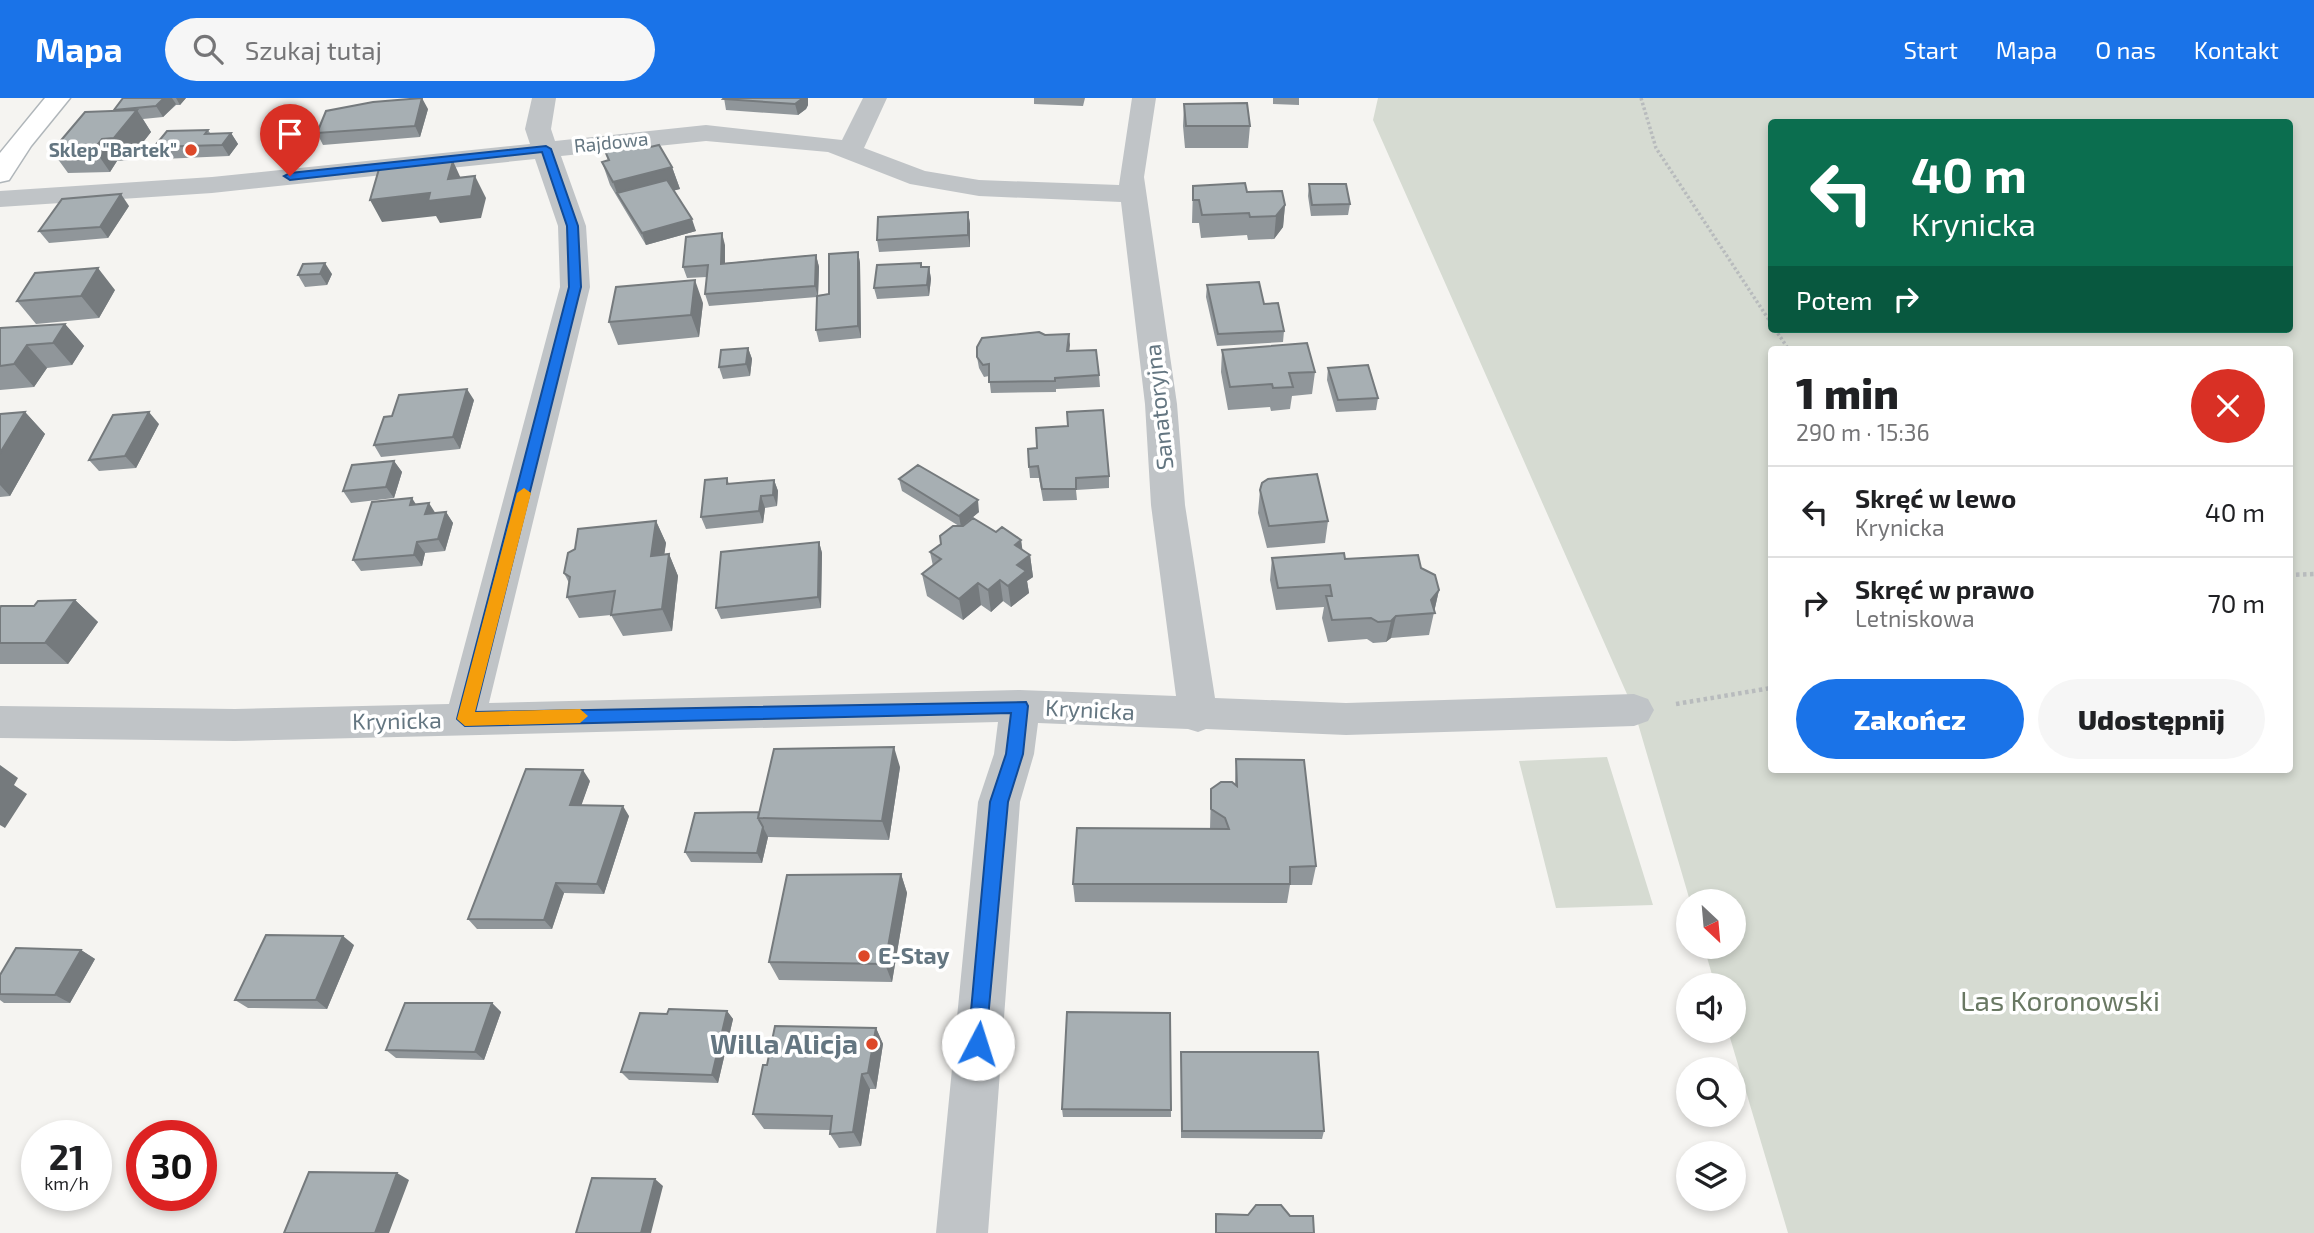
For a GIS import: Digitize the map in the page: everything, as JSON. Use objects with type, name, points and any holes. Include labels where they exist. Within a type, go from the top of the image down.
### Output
[{"type":"street","points":[[0,174],[20,142],[58,98]]},
{"type":"street","points":[[465,719],[575,287],[572,226],[538,129],[544,98]]},
{"type":"street","points":[[849,152],[874,98]]},
{"type":"street","name":"Sanatoryjna","points":[[1144,98],[1131,177],[1161,404],[1168,505],[1198,716]]},
{"type":"street","name":"Rajdowa","points":[[0,199],[212,185],[706,133],[832,145],[919,178],[979,188],[1133,194]]},
{"type":"street","points":[[962,1233],[999,802],[1014,754],[1020,706]]},
{"type":"street","name":"Krynicka","points":[[0,722],[235,725],[1020,706],[1198,716],[1346,719],[1634,710]]},
{"type":"path","points":[[1641,98],[1656,148],[1768,318]]},
{"type":"path","points":[[2293,575],[2314,574]]},
{"type":"path","points":[[1634,710],[1768,689]]},
{"type":"green space","name":"Las Koronowski","points":[[1378,98],[2314,98],[2314,1233],[1788,1233],[1746,1092],[1746,1057],[1736,1057],[1732,1043],[1746,1043],[1746,973],[1712,973],[1707,959],[1746,959],[1746,889],[1686,889],[1634,710],[1373,120]]},
{"type":"green space","points":[[1607,757],[1653,905],[1556,908],[1519,761]]},
{"type":"building","points":[[123,98],[164,98],[156,106],[114,110]]},
{"type":"building","points":[[422,98],[415,126],[317,133],[326,111],[373,102]]},
{"type":"building","points":[[724,98],[803,98],[795,104]]},
{"type":"building","points":[[1247,103],[1250,126],[1186,126],[1184,104]]},
{"type":"building","points":[[137,110],[114,138],[102,139],[94,149],[52,151],[85,112]]},
{"type":"building","points":[[208,130],[205,134],[231,133],[222,145],[154,147],[167,131]]},
{"type":"building","points":[[639,145],[642,149],[659,145],[672,167],[613,182],[602,162],[609,160],[605,151]]},
{"type":"building","points":[[453,161],[448,179],[475,176],[471,196],[428,201],[430,193],[370,200],[379,169]]},
{"type":"building","points":[[667,180],[692,219],[642,233],[617,193]]},
{"type":"building","points":[[1245,183],[1247,192],[1282,191],[1285,205],[1276,216],[1250,217],[1249,213],[1202,215],[1199,200],[1193,200],[1193,186]]},
{"type":"building","points":[[1309,184],[1346,184],[1350,204],[1312,205]]},
{"type":"building","points":[[121,194],[100,227],[39,231],[62,199]]},
{"type":"building","points":[[968,212],[968,235],[877,240],[878,217]]},
{"type":"building","points":[[722,233],[721,264],[816,255],[815,286],[705,294],[708,265],[683,267],[686,237]]},
{"type":"building","points":[[858,252],[858,326],[816,330],[817,296],[829,294],[829,254]]},
{"type":"building","points":[[325,263],[320,274],[298,275],[303,264]]},
{"type":"building","points":[[921,263],[921,267],[929,267],[927,285],[874,288],[877,265]]},
{"type":"building","points":[[98,268],[81,296],[17,301],[35,273]]},
{"type":"building","points":[[695,280],[691,315],[609,322],[616,287]]},
{"type":"building","points":[[1259,282],[1264,304],[1278,303],[1284,331],[1218,334],[1207,285]]},
{"type":"building","points":[[65,324],[53,343],[27,345],[14,364],[0,366],[0,328]]},
{"type":"building","points":[[1039,332],[1045,335],[1069,334],[1067,351],[1096,350],[1099,375],[1055,378],[1055,381],[989,382],[989,364],[983,365],[977,357],[977,347],[982,338]]},
{"type":"building","points":[[1307,343],[1315,372],[1289,373],[1293,387],[1273,388],[1272,384],[1230,387],[1222,350]]},
{"type":"building","points":[[748,348],[746,364],[719,367],[721,350]]},
{"type":"building","points":[[1368,365],[1378,398],[1338,400],[1328,368]]},
{"type":"building","points":[[467,389],[453,437],[374,445],[384,417],[392,416],[399,395]]},
{"type":"building","points":[[1103,410],[1109,476],[1076,478],[1076,489],[1042,489],[1038,466],[1029,467],[1028,449],[1037,448],[1036,428],[1068,426],[1067,412]]},
{"type":"building","points":[[25,412],[0,453],[0,414]]},
{"type":"building","points":[[149,412],[125,456],[89,460],[113,415]]},
{"type":"building","points":[[394,461],[386,487],[343,491],[352,465]]},
{"type":"building","points":[[918,465],[978,500],[959,516],[899,479]]},
{"type":"building","points":[[1317,474],[1328,521],[1269,526],[1260,490],[1262,483],[1268,479]]},
{"type":"building","points":[[727,478],[727,484],[774,480],[773,495],[761,496],[759,511],[701,517],[705,480]]},
{"type":"building","points":[[412,498],[410,505],[429,503],[425,514],[446,512],[438,539],[417,542],[414,555],[353,560],[372,502]]},
{"type":"building","points":[[973,518],[996,532],[1002,527],[1021,540],[1015,545],[1030,555],[1017,565],[1026,571],[1008,586],[1000,580],[988,590],[978,583],[959,599],[922,574],[941,559],[930,552],[941,544],[940,536],[953,526],[963,526]]},
{"type":"building","points":[[656,521],[651,556],[669,554],[662,609],[611,615],[615,591],[567,597],[570,577],[564,573],[568,553],[575,549],[578,529]]},
{"type":"building","points":[[819,542],[818,597],[716,608],[721,552]]},
{"type":"building","points":[[1344,553],[1345,559],[1418,555],[1421,568],[1435,575],[1439,590],[1431,600],[1435,613],[1396,616],[1391,621],[1378,622],[1371,618],[1332,620],[1326,596],[1332,596],[1330,585],[1278,588],[1272,558]]},
{"type":"building","points":[[75,600],[45,643],[0,643],[1,606],[34,606],[38,601]]},
{"type":"building","points":[[894,747],[882,821],[758,818],[774,749]]},
{"type":"building","points":[[1236,759],[1304,760],[1316,866],[1290,867],[1290,884],[1073,884],[1077,828],[1229,829],[1225,818],[1211,809],[1211,789],[1221,782],[1232,782],[1237,786]]},
{"type":"building","points":[[526,769],[583,770],[570,805],[623,806],[597,884],[556,883],[544,920],[468,919]]},
{"type":"building","points":[[759,812],[758,818],[763,827],[757,853],[685,852],[695,813]]},
{"type":"building","points":[[901,874],[885,964],[769,962],[787,875]]},
{"type":"building","points":[[266,935],[343,936],[316,1000],[235,1000]]},
{"type":"building","points":[[16,948],[81,950],[55,995],[0,994],[0,975]]},
{"type":"building","points":[[405,1003],[492,1003],[475,1052],[386,1050]]},
{"type":"building","points":[[669,1009],[727,1011],[712,1075],[621,1072],[640,1013],[667,1014]]},
{"type":"building","points":[[1067,1012],[1170,1013],[1171,1110],[1062,1109]]},
{"type":"building","points":[[775,1026],[876,1028],[868,1073],[862,1074],[853,1132],[830,1134],[832,1116],[753,1114],[763,1065],[767,1065]]},
{"type":"building","points":[[1181,1052],[1318,1052],[1324,1131],[1182,1131]]},
{"type":"building","points":[[309,1172],[397,1173],[375,1233],[284,1233]]},
{"type":"building","points":[[592,1178],[655,1179],[641,1233],[576,1233]]},
{"type":"building","points":[[1256,1205],[1281,1205],[1290,1216],[1313,1216],[1314,1233],[1216,1233],[1216,1214],[1248,1215]]},
{"type":"slow traffic","points":[[524,493],[465,719],[580,716]]},
{"type":"place","name":"Sklep \"Bartek\"","points":[[191,150]]},
{"type":"place","name":"E-Stay","points":[[864,956]]},
{"type":"place","name":"Willa Alicja","points":[[872,1044]]},
{"type":"route","points":[[290,176],[546,149],[566,202],[572,226],[575,287],[564,339],[465,719],[1020,706],[1014,754],[999,802],[978,1044]]}]
